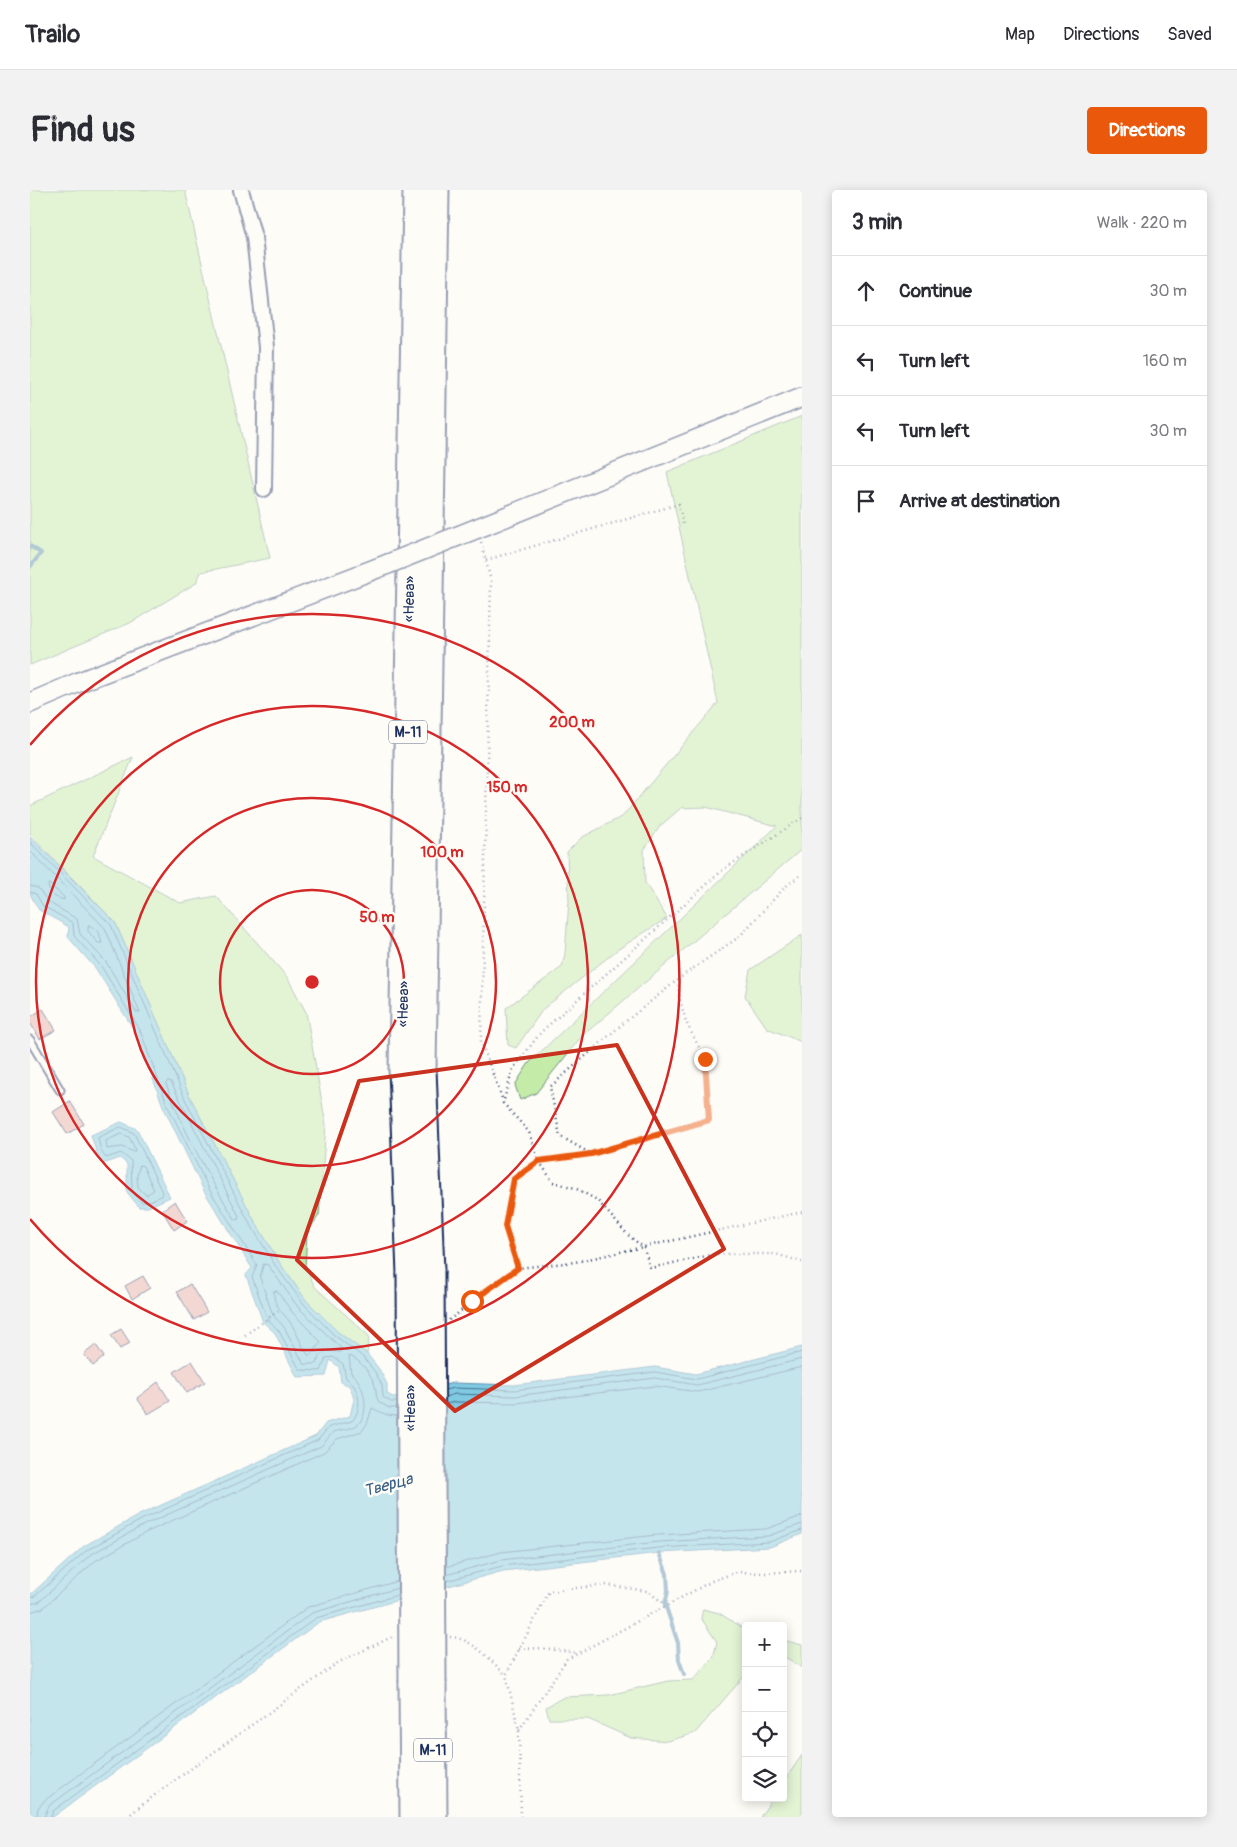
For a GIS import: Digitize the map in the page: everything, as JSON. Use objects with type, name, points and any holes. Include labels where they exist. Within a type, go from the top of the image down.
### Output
[{"type":"highway","name":"«Нева»","points":[[416,190],[402,1070],[420,1272]]},
{"type":"highway","name":"«Нева»","points":[[414,1817],[422,1683],[420,1272],[436,190]]},
{"type":"highway","name":"«Нева»","points":[[422,1683],[434,1817]]},
{"type":"main road","points":[[30,703],[79,682],[388,564],[802,397]]},
{"type":"street","points":[[241,190],[254,237],[266,347],[264,490]]},
{"type":"lane","points":[[30,1040],[60,1090]]},
{"type":"path","points":[[683,525],[679,504],[486,560],[491,581],[481,1042],[503,1103],[529,1132],[539,1161],[553,1182],[575,1188],[597,1200],[628,1234],[644,1248],[650,1268],[716,1254],[776,1254],[802,1262]]},
{"type":"path","points":[[503,1103],[513,1069],[541,1032],[724,869],[802,818]]},
{"type":"path","points":[[591,1154],[560,1136],[550,1088],[620,1026],[678,980],[739,937],[785,888],[802,874]]},
{"type":"path","points":[[518,1268],[505,1226],[514,1179],[539,1161],[591,1154],[709,1120],[705,1059],[686,1022],[679,996],[678,980]]},
{"type":"path","points":[[448,1321],[518,1268],[575,1262],[802,1212]]},
{"type":"path","points":[[245,1335],[281,1309]]},
{"type":"path","points":[[519,1730],[567,1659],[665,1604],[712,1581],[737,1572],[764,1574],[802,1571]]},
{"type":"path","points":[[521,1817],[519,1730],[506,1675],[549,1591],[605,1585],[647,1591],[665,1604]]},
{"type":"path","points":[[519,1649],[544,1648],[578,1653]]},
{"type":"path","points":[[127,1817],[339,1662]]},
{"type":"highlighted area","points":[[617,1045],[724,1249],[455,1411],[297,1260],[359,1081]]},
{"type":"green space","points":[[30,190],[185,190],[270,558],[201,572],[196,583],[130,623],[30,665]]},
{"type":"green space","points":[[802,416],[802,849],[582,1036],[536,1093],[520,1100],[515,1085],[529,1063],[777,826],[706,807],[681,808],[660,826],[644,850],[645,883],[667,918],[617,950],[543,1009],[516,1048],[508,1045],[506,1008],[562,967],[565,954],[569,901],[567,852],[581,838],[623,816],[718,703],[667,472]]},
{"type":"green space","points":[[133,757],[93,856],[180,903],[216,896],[287,977],[306,1012],[326,1125],[319,1215],[307,1233],[305,1266],[315,1287],[369,1336],[367,1354],[338,1332],[306,1300],[279,1262],[253,1218],[190,1097],[115,922],[30,835],[30,806]]},
{"type":"green space","points":[[802,935],[802,1042],[767,1028],[745,996],[750,970]]},
{"type":"green space","points":[[703,1609],[719,1613],[742,1627],[742,1679],[695,1733],[668,1741],[631,1738],[588,1719],[549,1719],[546,1707],[564,1697],[609,1695],[668,1681],[693,1680],[713,1658],[717,1642],[701,1618]]},
{"type":"green space","points":[[787,1641],[802,1645],[802,1668],[787,1658]]},
{"type":"green space","points":[[802,1755],[802,1817],[760,1817],[770,1802],[787,1802],[787,1777]]},
{"type":"water","name":"Тверца","points":[[30,837],[115,922],[190,1097],[253,1218],[279,1262],[306,1300],[338,1332],[367,1354],[379,1369],[387,1384],[387,1394],[393,1397],[453,1383],[514,1385],[655,1367],[696,1374],[802,1347],[802,1534],[770,1547],[659,1553],[503,1571],[319,1622],[53,1817],[30,1817],[30,1595],[84,1546],[139,1515],[316,1436],[326,1423],[350,1416],[354,1399],[350,1386],[341,1382],[339,1367],[330,1360],[326,1376],[297,1377],[275,1333],[263,1322],[246,1275],[252,1268],[204,1191],[163,1106],[136,1033],[96,969],[68,937],[69,927],[39,910],[30,894]]},
{"type":"water","points":[[121,1122],[137,1129],[170,1197],[148,1207],[139,1207],[127,1192],[127,1164],[120,1158],[103,1164],[97,1154],[91,1135]]},
{"type":"building","points":[[43,1009],[56,1030],[40,1039],[30,1023],[30,1017]]},
{"type":"building","points":[[70,1101],[84,1124],[67,1134],[53,1112]]},
{"type":"building","points":[[175,1201],[187,1221],[174,1230],[162,1210]]},
{"type":"building","points":[[143,1276],[150,1288],[132,1299],[125,1286]]},
{"type":"building","points":[[190,1284],[207,1312],[194,1320],[177,1292]]},
{"type":"building","points":[[121,1329],[130,1343],[120,1349],[111,1335]]},
{"type":"building","points":[[96,1345],[104,1357],[93,1366],[84,1354]]},
{"type":"building","points":[[192,1361],[205,1382],[187,1393],[174,1372]]},
{"type":"building","points":[[158,1382],[170,1401],[148,1414],[137,1398]]},
{"type":"waterway","points":[[30,546],[41,553],[30,567]]},
{"type":"waterway","points":[[659,1553],[667,1574],[668,1591],[665,1604],[678,1643],[679,1660],[684,1674]]},
{"type":"route","points":[[472,1301],[518,1268],[505,1226],[514,1179],[539,1161],[591,1154],[709,1120],[705,1059]]}]
